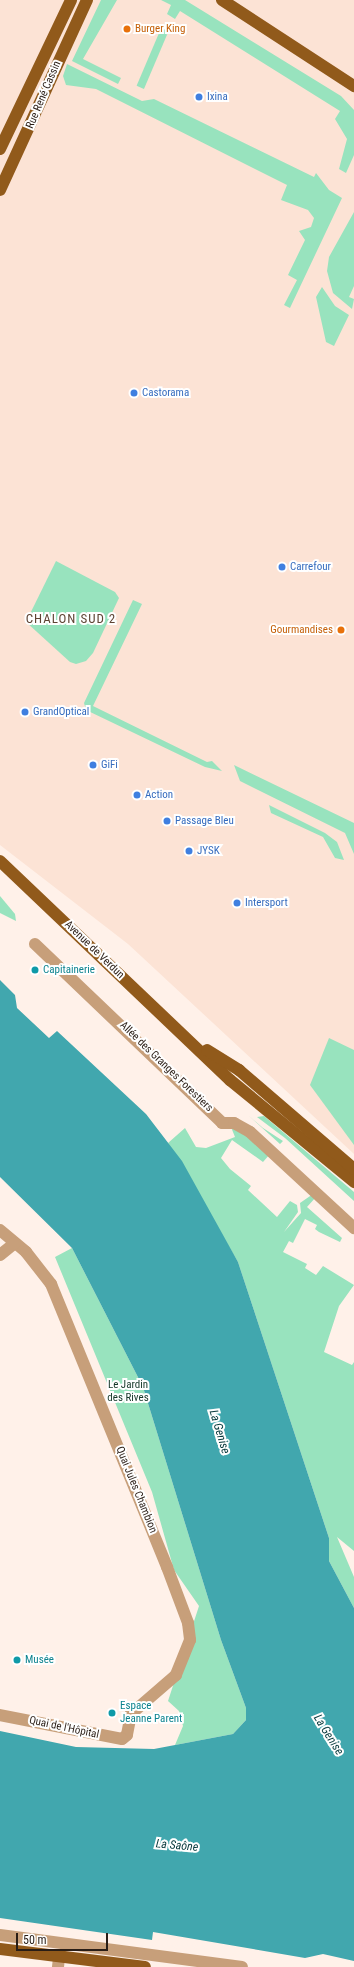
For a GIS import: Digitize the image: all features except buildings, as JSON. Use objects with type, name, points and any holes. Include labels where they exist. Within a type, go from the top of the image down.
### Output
[{"type":"main road","name":"Rue René Cassin","points":[[0,149],[71,0]]},
{"type":"main road","name":"Rue René Cassin","points":[[0,190],[87,0]]},
{"type":"main road","points":[[222,0],[354,86]]},
{"type":"main road","name":"Avenue de Verdun","points":[[0,861],[273,1117],[354,1182]]},
{"type":"main road","name":"Avenue de Verdun","points":[[189,1038],[239,1070],[354,1169]]},
{"type":"main road","points":[[0,1949],[59,1962],[145,1967]]},
{"type":"street","name":"Allée des Granges Forestiers","points":[[35,944],[222,1123],[234,1123],[250,1132],[354,1228]]},
{"type":"street","name":"Quai Jules Chambion","points":[[0,1230],[15,1243],[51,1284],[188,1623],[190,1640],[176,1675],[131,1714],[127,1735]]},
{"type":"street","points":[[0,1255],[15,1243]]},
{"type":"street","name":"Quai de l'Hôpital","points":[[0,1715],[118,1739],[127,1735]]},
{"type":"street","points":[[0,1935],[242,1967]]},
{"type":"shaded area","points":[[0,0],[354,0],[354,1154],[128,944],[0,845]]},
{"type":"green space","points":[[101,0],[117,0],[83,59],[121,78],[118,84],[72,61]]},
{"type":"green space","points":[[161,0],[185,0],[341,96],[354,110],[354,155],[346,173],[339,169],[347,139],[335,119],[340,111],[180,11],[175,19],[167,14],[171,5]]},
{"type":"green space","points":[[162,26],[169,29],[144,89],[137,86]]},
{"type":"green space","points":[[67,64],[142,101],[154,99],[314,177],[316,173],[329,190],[342,198],[290,308],[284,305],[297,280],[288,275],[305,240],[299,231],[311,227],[314,218],[308,210],[281,200],[287,185],[96,89],[66,85],[63,76]]},
{"type":"green space","points":[[354,212],[354,286],[349,297],[354,299],[352,309],[333,293],[327,271],[329,257]]},
{"type":"green space","points":[[322,287],[335,306],[349,315],[334,346],[326,342],[316,297]]},
{"type":"green space","points":[[56,561],[115,592],[119,598],[93,653],[86,661],[76,664],[70,662],[26,622]]},
{"type":"green space","points":[[133,600],[142,604],[93,706],[207,762],[212,761],[222,771],[205,767],[86,710],[84,703]]},
{"type":"green space","points":[[234,765],[354,823],[354,854],[345,833],[240,781]]},
{"type":"green space","points":[[269,805],[325,833],[337,842],[344,860],[335,858],[323,837],[271,813]]},
{"type":"green space","points":[[0,896],[15,914],[16,921],[0,913]]},
{"type":"green space","points":[[329,1038],[354,1050],[354,1145],[310,1085]]},
{"type":"green space","points":[[248,1115],[263,1128],[283,1141],[280,1144]]},
{"type":"green space","points":[[264,1116],[354,1192],[354,1201],[285,1138],[257,1117]]},
{"type":"green space","points":[[231,1127],[238,1127],[270,1154],[263,1162],[232,1140],[221,1158],[230,1169],[251,1186],[248,1190],[277,1217],[290,1201],[297,1205],[298,1212],[284,1232],[301,1213],[300,1203],[313,1194],[316,1197],[307,1207],[342,1238],[340,1242],[319,1232],[315,1229],[317,1225],[305,1219],[293,1243],[289,1241],[283,1252],[307,1264],[305,1268],[316,1275],[323,1266],[354,1285],[339,1306],[324,1352],[352,1365],[354,1362],[354,1551],[337,1537],[354,1577],[354,1608],[329,1561],[329,1538],[238,1262],[168,1143],[185,1128],[196,1147],[206,1148],[235,1137]]},
{"type":"green space","name":"Le Jardin des Rives","points":[[72,1248],[143,1387],[221,1640],[246,1708],[246,1720],[233,1734],[175,1745],[183,1726],[179,1711],[168,1701],[199,1606],[174,1570],[152,1492],[55,1257]]},
{"type":"water","points":[[0,980],[15,995],[17,1008],[49,1038],[57,1031],[146,1114],[182,1161],[238,1262],[329,1538],[329,1561],[354,1608],[354,1961],[323,1954],[305,1958],[153,1932],[152,1940],[0,1918],[0,1731],[76,1747],[154,1749],[233,1734],[246,1720],[246,1708],[221,1640],[143,1387],[72,1248],[0,1177]]},
{"type":"place","name":"Burger King","points":[[127,29]]},
{"type":"place","name":"Ixina","points":[[199,97]]},
{"type":"place","name":"Castorama","points":[[134,393]]},
{"type":"place","name":"Carrefour","points":[[282,567]]},
{"type":"place","name":"Gourmandises","points":[[341,630]]},
{"type":"place","name":"GrandOptical","points":[[25,712]]},
{"type":"place","name":"GiFi","points":[[93,765]]},
{"type":"place","name":"Action","points":[[137,795]]},
{"type":"place","name":"Passage Bleu","points":[[167,821]]},
{"type":"place","name":"JYSK","points":[[189,851]]},
{"type":"place","name":"Intersport","points":[[237,903]]},
{"type":"place","name":"Capitainerie","points":[[35,970]]},
{"type":"place","name":"Musée","points":[[17,1660]]},
{"type":"place","name":"Espace Jeanne Parent","points":[[112,1713]]},
{"type":"district","name":"CHALON SUD 2","points":[[71,619]]},
{"type":"water label","name":"La Genise","points":[[219,1432]]},
{"type":"water label","name":"La Genise","points":[[328,1735]]},
{"type":"water label","name":"La Saône","points":[[177,1846]]}]
